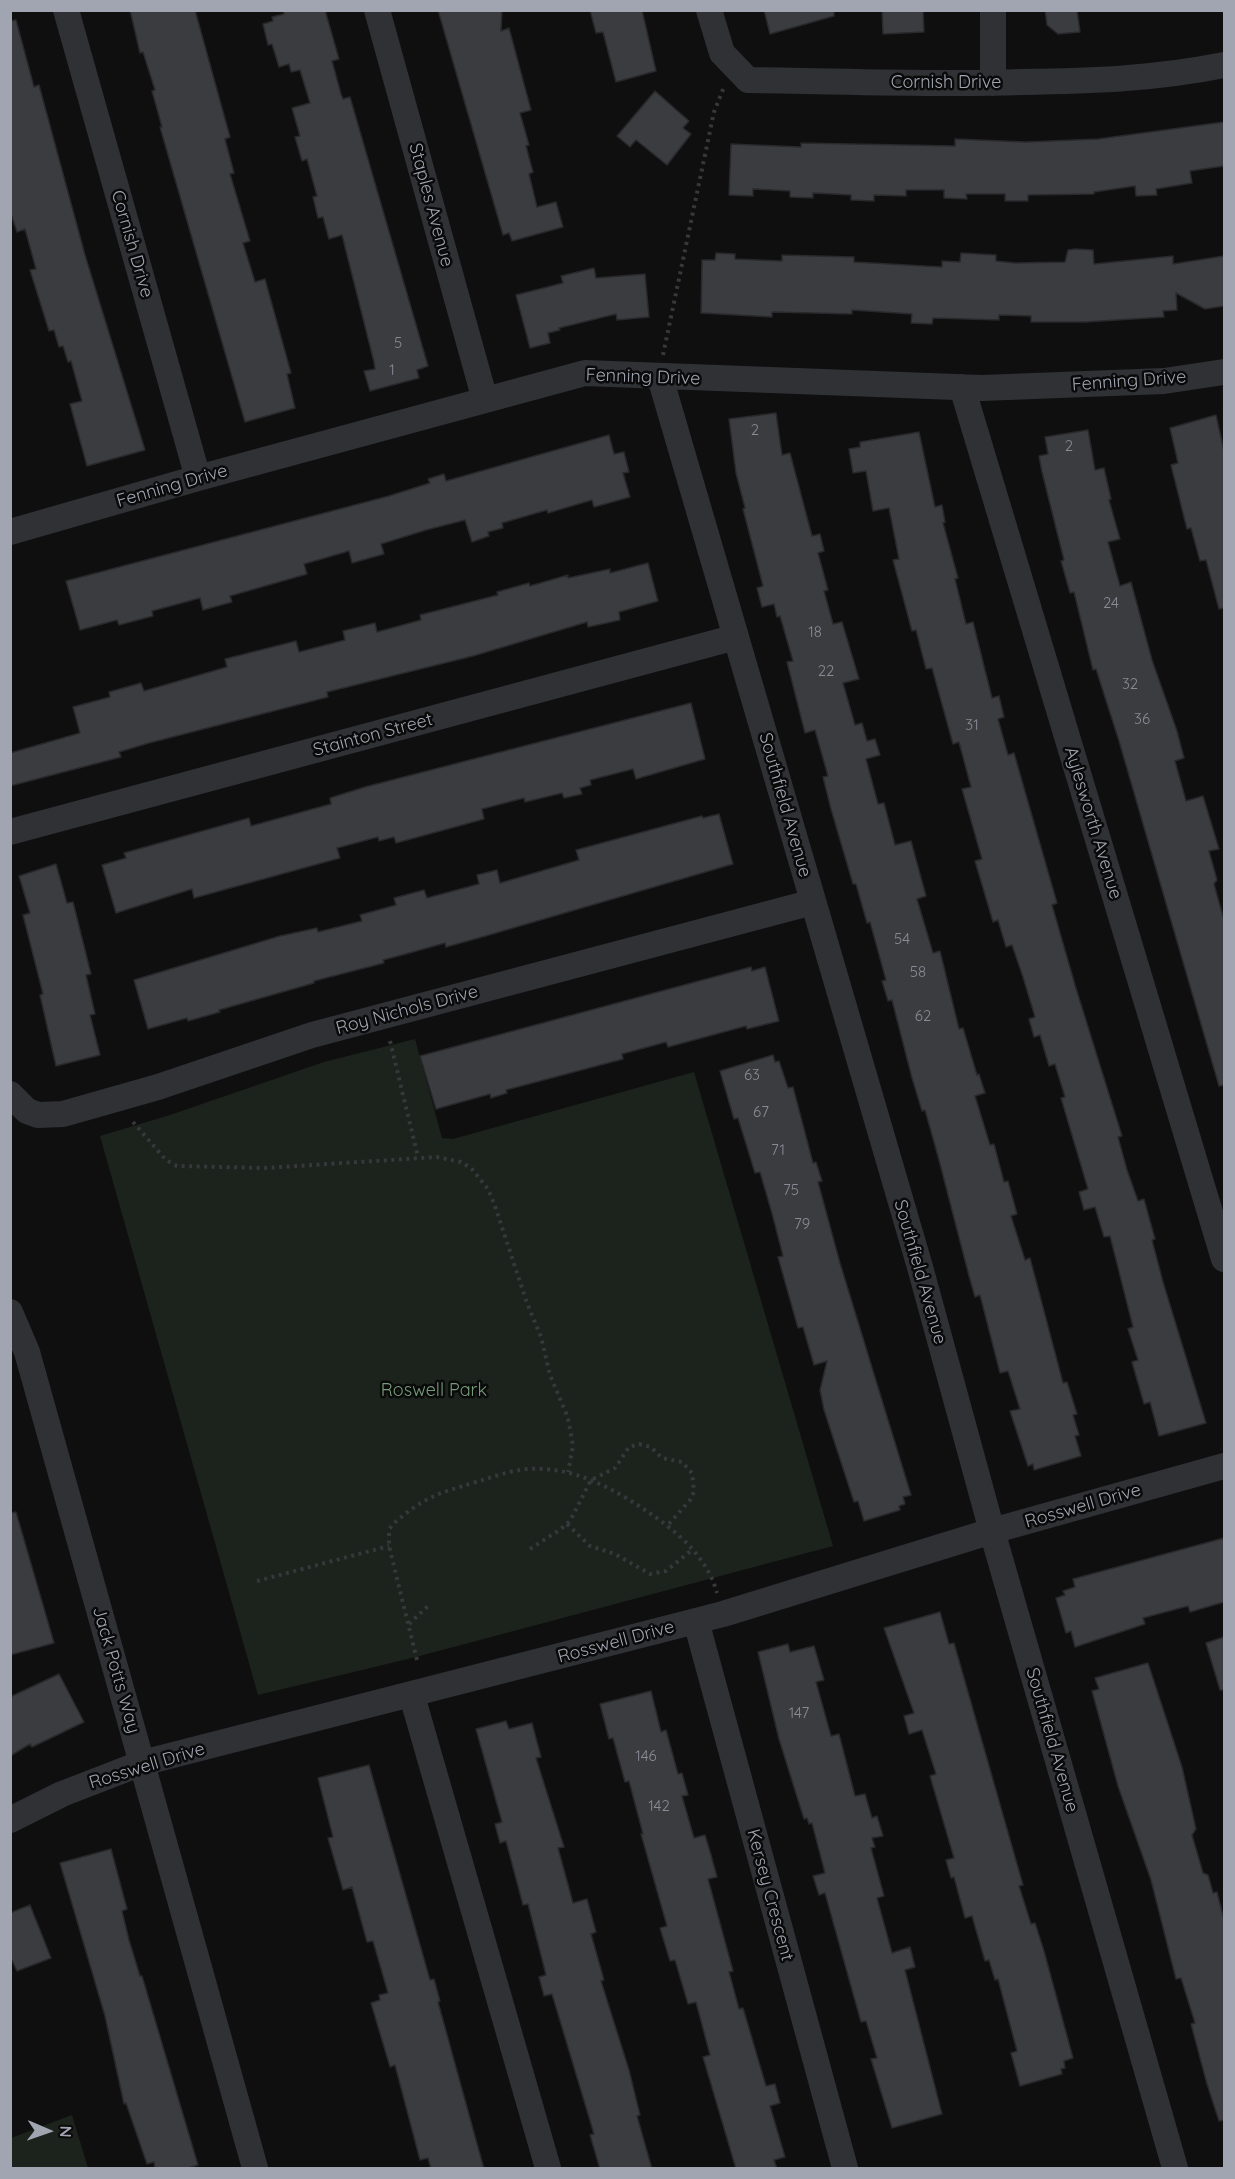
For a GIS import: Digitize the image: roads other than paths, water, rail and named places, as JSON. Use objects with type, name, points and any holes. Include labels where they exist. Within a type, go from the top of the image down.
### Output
[{"type":"street","name":"Cornish Drive","points":[[66,10],[198,478]]},
{"type":"street","name":"Staples Avenue","points":[[377,10],[485,400]]},
{"type":"street","name":"Cornish Drive","points":[[708,10],[722,53],[748,80],[993,83],[1141,79],[1224,65]]},
{"type":"street","points":[[993,10],[993,83]]},
{"type":"street","name":"Fenning Drive","points":[[10,532],[198,478],[585,373],[962,387],[1164,381],[1224,372]]},
{"type":"street","name":"Southfield Avenue","points":[[660,377],[920,1267],[992,1531],[1175,2169]]},
{"type":"street","name":"Aylesworth Avenue","points":[[962,387],[1224,1259]]},
{"type":"street","name":"Stainton Street","points":[[10,832],[735,637]]},
{"type":"street","name":"Roy Nichols Drive","points":[[10,1094],[27,1111],[38,1115],[63,1114],[158,1087],[312,1035],[813,902]]},
{"type":"street","name":"Jack Potts Way","points":[[10,1312],[27,1352],[255,2169]]},
{"type":"street","name":"Rosswell Drive","points":[[10,1820],[62,1794],[142,1763],[412,1696],[696,1621],[992,1531],[1224,1466]]},
{"type":"street","name":"Kersey Crescent","points":[[696,1621],[845,2169]]},
{"type":"street","points":[[412,1696],[548,2169]]},
{"type":"park label","name":"Roswell Park","points":[[434,1391]]}]
